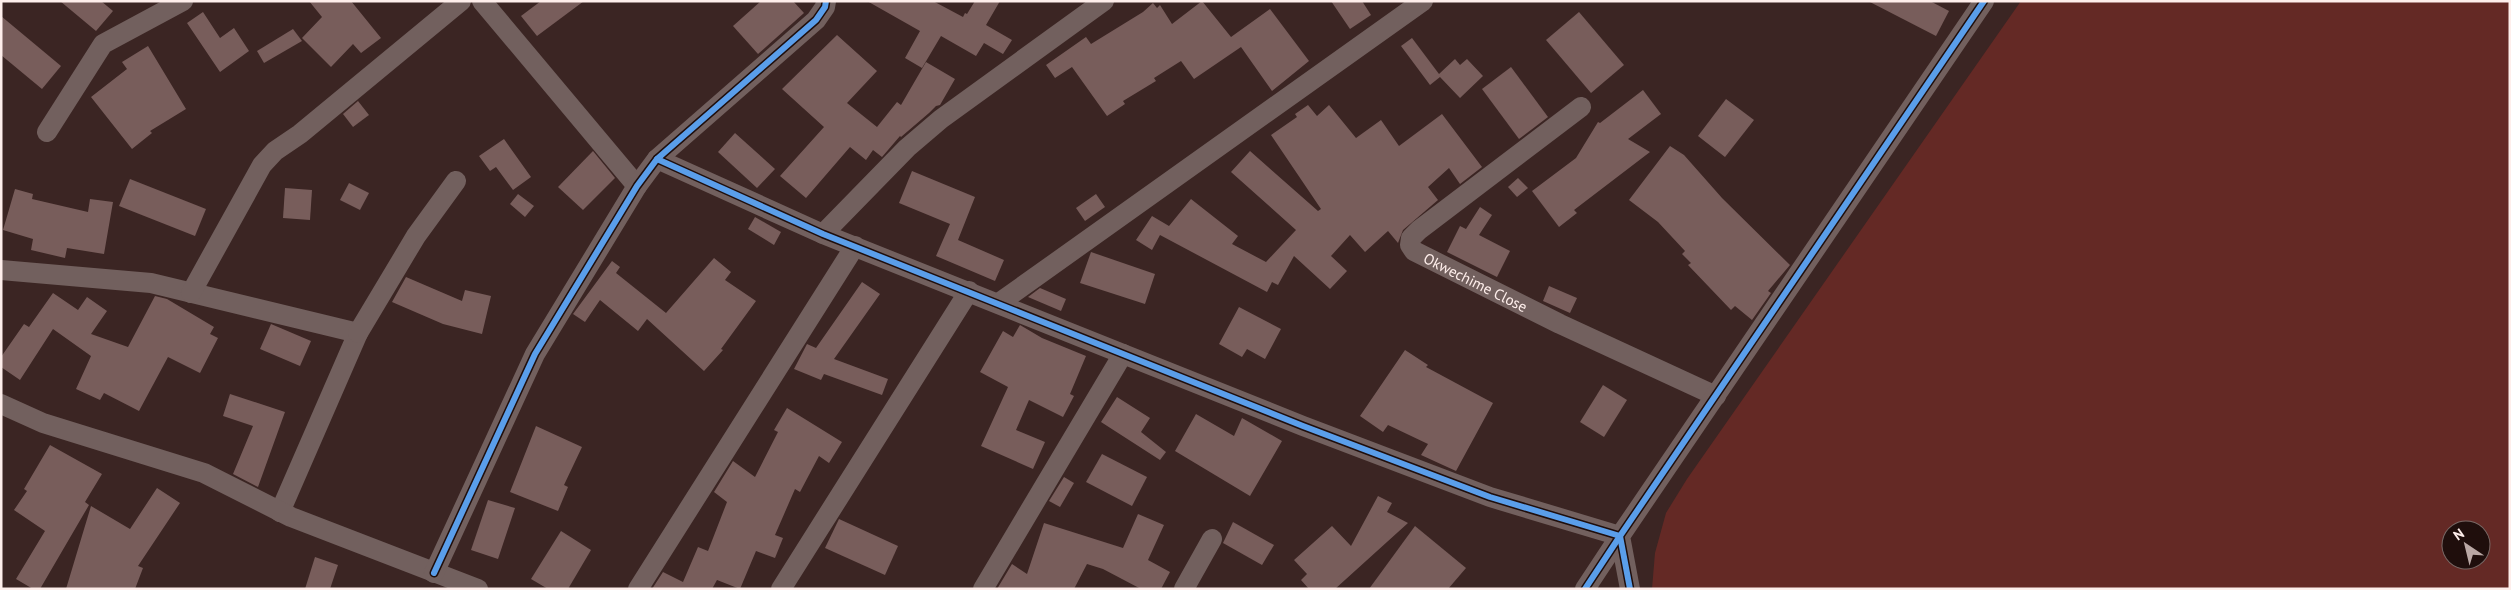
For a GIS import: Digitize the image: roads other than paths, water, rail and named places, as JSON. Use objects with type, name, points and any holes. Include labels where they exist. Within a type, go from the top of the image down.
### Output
[{"type":"street","points":[[47,132],[103,44],[183,1]]},
{"type":"street","points":[[190,294],[262,165],[274,152],[300,134],[460,1]]},
{"type":"street","points":[[482,1],[636,186]]},
{"type":"street","points":[[434,573],[535,354],[636,186],[657,159],[816,20],[826,1]]},
{"type":"street","points":[[823,234],[907,148],[941,119],[1104,1]]},
{"type":"street","points":[[999,303],[1423,1]]},
{"type":"street","points":[[1585,589],[1984,1]]},
{"type":"street","name":"Okwechime Close","points":[[1581,107],[1418,230],[1411,238],[1410,245],[1414,251],[1560,324],[1716,396]]},
{"type":"street","points":[[657,159],[823,234],[1303,426],[1490,497],[1620,536]]},
{"type":"street","points":[[280,512],[358,333],[416,236],[456,181]]},
{"type":"street","points":[[638,589],[855,246]]},
{"type":"street","points":[[1,270],[151,283],[190,294],[358,333]]},
{"type":"street","points":[[781,589],[969,291]]},
{"type":"street","points":[[983,589],[1123,354]]},
{"type":"street","points":[[1,404],[43,423],[204,474],[280,512],[478,589]]},
{"type":"street","points":[[1620,536],[1630,589]]},
{"type":"street","points":[[1184,589],[1212,539]]}]
